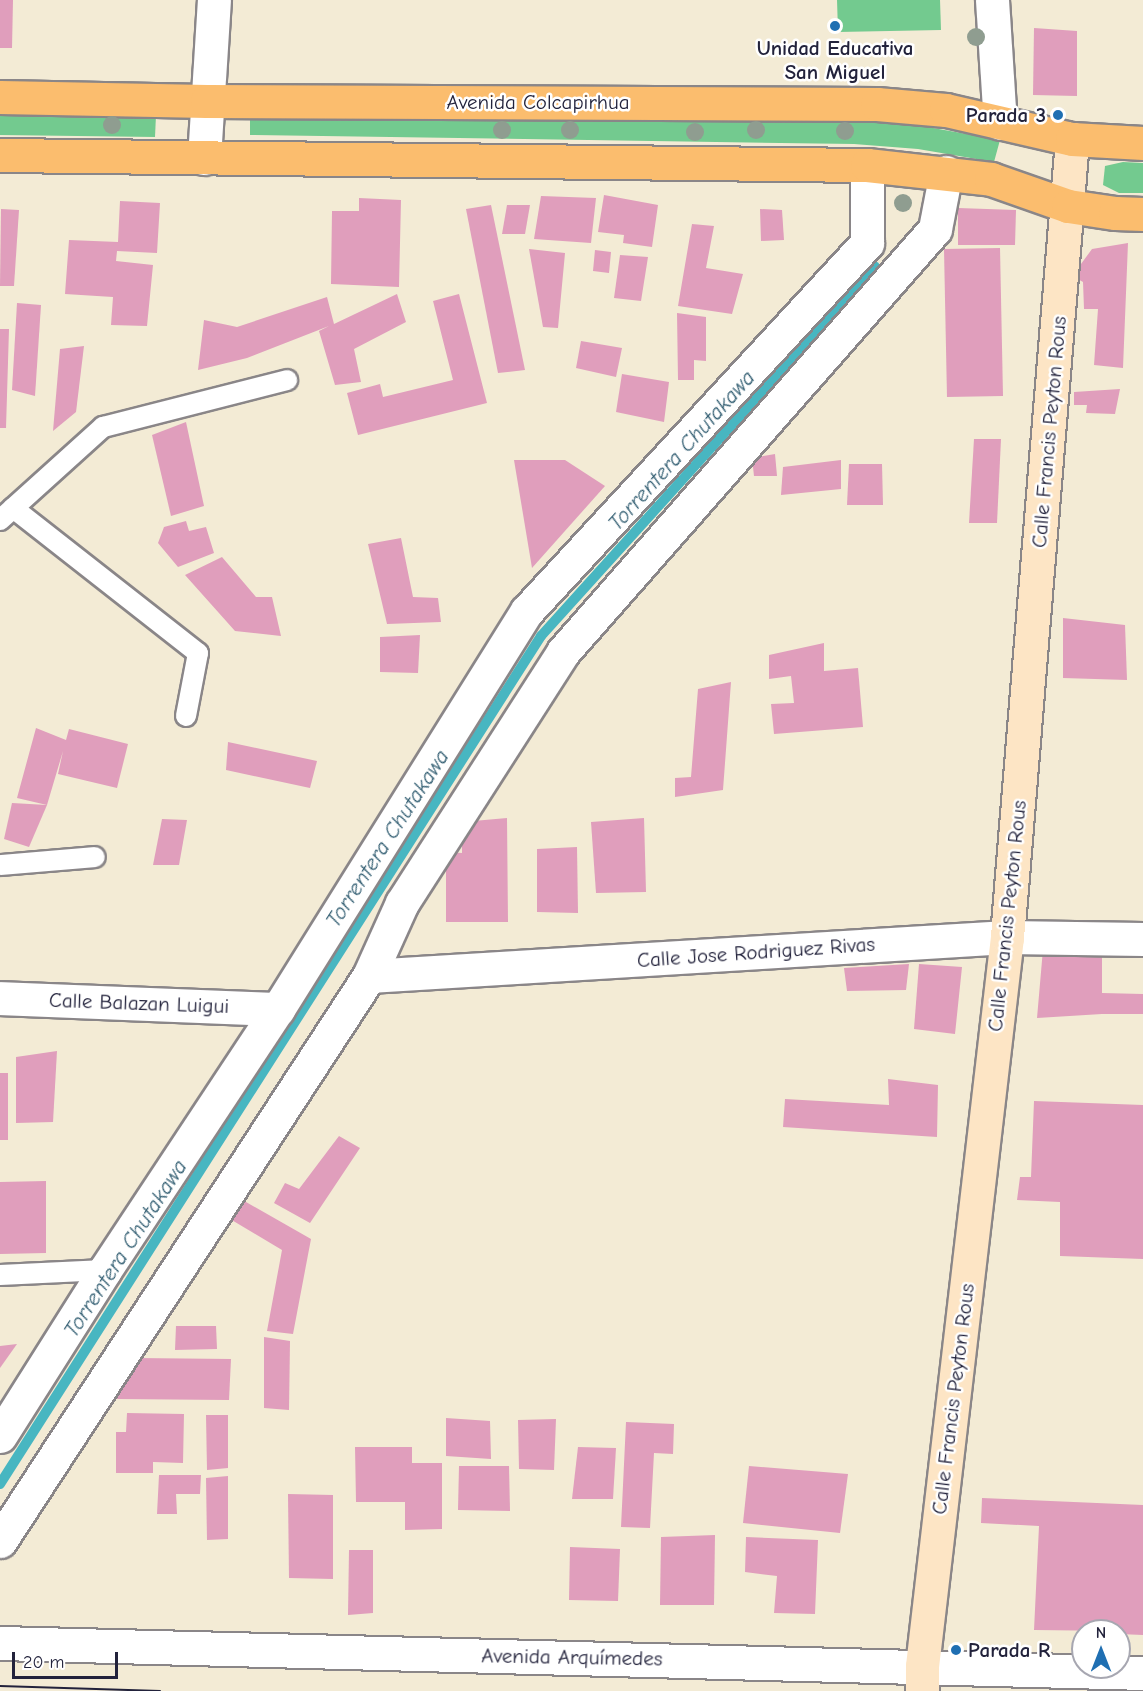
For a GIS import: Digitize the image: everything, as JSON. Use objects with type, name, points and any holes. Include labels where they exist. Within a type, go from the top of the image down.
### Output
[{"type":"main road","name":"Avenida Colcapirhua","points":[[0,97],[207,101],[877,104],[946,110],[1072,139],[1143,143]]},
{"type":"main road","points":[[0,155],[867,165],[946,172],[1004,182],[1068,206],[1115,213],[1143,214]]},
{"type":"street","points":[[204,158],[213,0]]},
{"type":"street","points":[[992,0],[1000,123]]},
{"type":"street","name":"Calle Francis Peyton Rous","points":[[922,1678],[1006,937],[1072,139]]},
{"type":"street","points":[[0,1436],[105,1270],[278,1009],[527,611],[867,243],[867,165]]},
{"type":"street","points":[[0,1541],[369,976],[402,903],[563,652],[935,229],[946,172]]},
{"type":"street","name":"Calle Jose Rodriguez Rivas","points":[[369,976],[1006,937],[1143,939]]},
{"type":"street","name":"Calle Balazan Luigui","points":[[0,998],[278,1009]]},
{"type":"street","name":"Avenida Arquímedes","points":[[0,1643],[922,1678],[1143,1673]]},
{"type":"lane","points":[[186,716],[198,653],[7,514],[103,427],[287,380]]},
{"type":"lane","points":[[0,866],[95,857]]},
{"type":"lane","points":[[0,1275],[105,1270]]},
{"type":"green space","points":[[837,0],[940,0],[941,30],[838,32]]},
{"type":"green space","points":[[0,114],[156,115],[155,137],[0,135]]},
{"type":"green space","points":[[250,115],[857,121],[922,126],[1000,140],[994,162],[918,149],[854,144],[250,135]]},
{"type":"green space","points":[[1123,162],[1143,163],[1143,193],[1119,193],[1103,185],[1105,166]]},
{"type":"building","points":[[0,0],[13,0],[12,48],[0,48]]},
{"type":"building","points":[[1034,28],[1077,31],[1077,96],[1033,95]]},
{"type":"building","points":[[604,195],[658,205],[652,247],[623,243],[624,235],[598,232]]},
{"type":"building","points":[[541,196],[596,198],[591,243],[534,239]]},
{"type":"building","points":[[359,198],[401,200],[399,287],[331,284],[332,211],[359,211]]},
{"type":"building","points":[[120,201],[160,203],[157,253],[117,251],[116,261],[153,265],[147,326],[111,325],[113,297],[65,294],[69,240],[118,242]]},
{"type":"building","points":[[491,205],[525,370],[498,373],[466,209]]},
{"type":"building","points":[[507,205],[530,205],[525,234],[502,234]]},
{"type":"building","points":[[958,208],[1016,210],[1015,245],[958,245]]},
{"type":"building","points":[[1,209],[19,210],[14,286],[0,286]]},
{"type":"building","points":[[760,209],[782,210],[784,240],[761,241]]},
{"type":"building","points":[[692,224],[714,226],[706,268],[743,274],[732,314],[678,306]]},
{"type":"building","points":[[1128,243],[1123,368],[1094,365],[1098,309],[1084,309],[1083,282],[1076,278],[1081,264],[1092,249]]},
{"type":"building","points":[[1000,248],[1003,396],[947,397],[944,249]]},
{"type":"building","points":[[529,249],[565,253],[558,328],[543,327]]},
{"type":"building","points":[[595,250],[611,252],[609,273],[593,271]]},
{"type":"building","points":[[620,255],[648,257],[641,301],[614,298]]},
{"type":"building","points":[[397,294],[406,322],[354,349],[361,382],[335,385],[319,331],[329,326],[247,358],[198,370],[204,320],[237,327],[327,297],[334,324]]},
{"type":"building","points":[[459,294],[487,403],[358,435],[347,393],[380,384],[383,397],[453,380],[433,301]]},
{"type":"building","points":[[17,303],[41,305],[35,396],[12,390]]},
{"type":"building","points":[[677,313],[706,317],[706,361],[694,360],[694,380],[678,380]]},
{"type":"building","points":[[0,329],[9,329],[6,428],[0,428]]},
{"type":"building","points":[[581,341],[622,348],[616,377],[576,368]]},
{"type":"building","points":[[84,346],[76,412],[53,431],[60,349]]},
{"type":"building","points":[[622,374],[669,382],[664,422],[616,412]]},
{"type":"building","points":[[1120,389],[1115,414],[1086,413],[1087,405],[1074,405],[1074,392]]},
{"type":"building","points":[[186,422],[204,506],[171,516],[152,435]]},
{"type":"building","points":[[974,439],[1001,439],[997,523],[969,523]]},
{"type":"building","points":[[775,454],[777,476],[754,476],[752,458]]},
{"type":"building","points":[[514,460],[565,460],[605,486],[532,568]]},
{"type":"building","points":[[841,460],[841,489],[781,495],[783,467]]},
{"type":"building","points":[[849,464],[882,464],[883,505],[847,505]]},
{"type":"building","points":[[186,521],[189,531],[206,527],[214,553],[178,567],[158,543],[164,527]]},
{"type":"building","points":[[401,538],[413,597],[438,598],[441,622],[387,624],[368,544]]},
{"type":"building","points":[[222,557],[256,597],[272,597],[281,636],[235,631],[185,575]]},
{"type":"building","points":[[1063,618],[1125,625],[1127,680],[1063,678]]},
{"type":"building","points":[[420,635],[418,673],[380,672],[380,637]]},
{"type":"building","points":[[824,643],[824,671],[858,668],[863,727],[774,734],[771,704],[794,703],[791,676],[769,679],[769,655]]},
{"type":"building","points":[[731,682],[723,790],[675,797],[675,778],[691,777],[698,689]]},
{"type":"building","points":[[36,728],[66,740],[69,729],[128,744],[117,788],[58,774],[63,751],[47,805],[17,798]]},
{"type":"building","points":[[228,742],[317,761],[310,788],[226,770]]},
{"type":"building","points":[[12,803],[47,805],[29,847],[4,839]]},
{"type":"building","points":[[507,818],[508,922],[446,922],[446,852],[462,853],[462,822]]},
{"type":"building","points":[[644,818],[646,892],[596,893],[591,822]]},
{"type":"building","points":[[162,819],[187,820],[179,865],[153,865]]},
{"type":"building","points":[[577,847],[578,913],[537,912],[537,849]]},
{"type":"building","points":[[1043,949],[1102,954],[1102,993],[1143,994],[1143,1014],[1037,1018]]},
{"type":"building","points":[[909,964],[906,990],[847,991],[844,968]]},
{"type":"building","points":[[919,964],[962,967],[955,1034],[914,1029]]},
{"type":"building","points":[[57,1051],[53,1122],[16,1123],[16,1057]]},
{"type":"building","points":[[0,1073],[8,1073],[8,1140],[0,1140]]},
{"type":"building","points":[[888,1079],[938,1085],[937,1137],[783,1127],[785,1099],[889,1105]]},
{"type":"building","points":[[1034,1101],[1143,1105],[1143,1259],[1060,1256],[1060,1202],[1017,1200],[1020,1177],[1031,1177]]},
{"type":"building","points":[[339,1136],[360,1148],[310,1223],[274,1203],[285,1183],[299,1189]]},
{"type":"building","points":[[46,1181],[46,1253],[0,1254],[0,1182]]},
{"type":"building","points":[[239,1198],[311,1239],[293,1334],[267,1331],[282,1250],[225,1216]]},
{"type":"building","points":[[176,1326],[216,1326],[217,1349],[175,1350]]},
{"type":"building","points":[[264,1337],[290,1341],[289,1410],[264,1408]]},
{"type":"building","points":[[17,1344],[0,1368],[0,1346]]},
{"type":"building","points":[[136,1358],[231,1359],[229,1400],[116,1399]]},
{"type":"building","points":[[127,1413],[184,1414],[183,1463],[153,1462],[153,1473],[116,1473],[116,1432],[126,1432]]},
{"type":"building","points":[[206,1415],[228,1415],[228,1468],[207,1470]]},
{"type":"building","points":[[446,1418],[490,1421],[491,1459],[446,1456]]},
{"type":"building","points":[[556,1419],[554,1470],[519,1469],[518,1420]]},
{"type":"building","points":[[626,1422],[674,1424],[673,1454],[654,1453],[650,1528],[621,1527]]},
{"type":"building","points":[[355,1447],[412,1447],[412,1463],[442,1463],[442,1529],[405,1530],[405,1502],[356,1502]]},
{"type":"building","points":[[578,1447],[616,1448],[613,1499],[572,1499]]},
{"type":"building","points":[[459,1466],[509,1466],[510,1511],[458,1510]]},
{"type":"building","points":[[749,1466],[848,1474],[840,1533],[743,1523]]},
{"type":"building","points":[[159,1475],[201,1475],[200,1494],[176,1494],[177,1514],[157,1514]]},
{"type":"building","points":[[228,1476],[228,1539],[207,1540],[206,1478]]},
{"type":"building","points":[[288,1494],[333,1495],[333,1579],[289,1578]]},
{"type":"building","points":[[982,1498],[1143,1505],[1143,1635],[1131,1634],[1131,1619],[1071,1619],[1071,1630],[1034,1630],[1039,1526],[981,1523]]},
{"type":"building","points":[[715,1535],[714,1605],[660,1605],[661,1537]]},
{"type":"building","points":[[746,1537],[818,1540],[815,1614],[774,1613],[777,1576],[745,1572]]},
{"type":"building","points":[[570,1547],[620,1549],[618,1601],[569,1600]]},
{"type":"building","points":[[349,1550],[373,1550],[373,1613],[348,1615]]},
{"type":"waterway","name":"Torrentera Chutakawa","points":[[0,1484],[541,636],[875,267]]},
{"type":"tram line","points":[[0,1686],[160,1691]]},
{"type":"place","name":"Unidad Educativa San Miguel","points":[[835,26]]},
{"type":"place","name":"Parada 3","points":[[1058,115]]},
{"type":"place","name":"Parada R","points":[[956,1650]]}]
